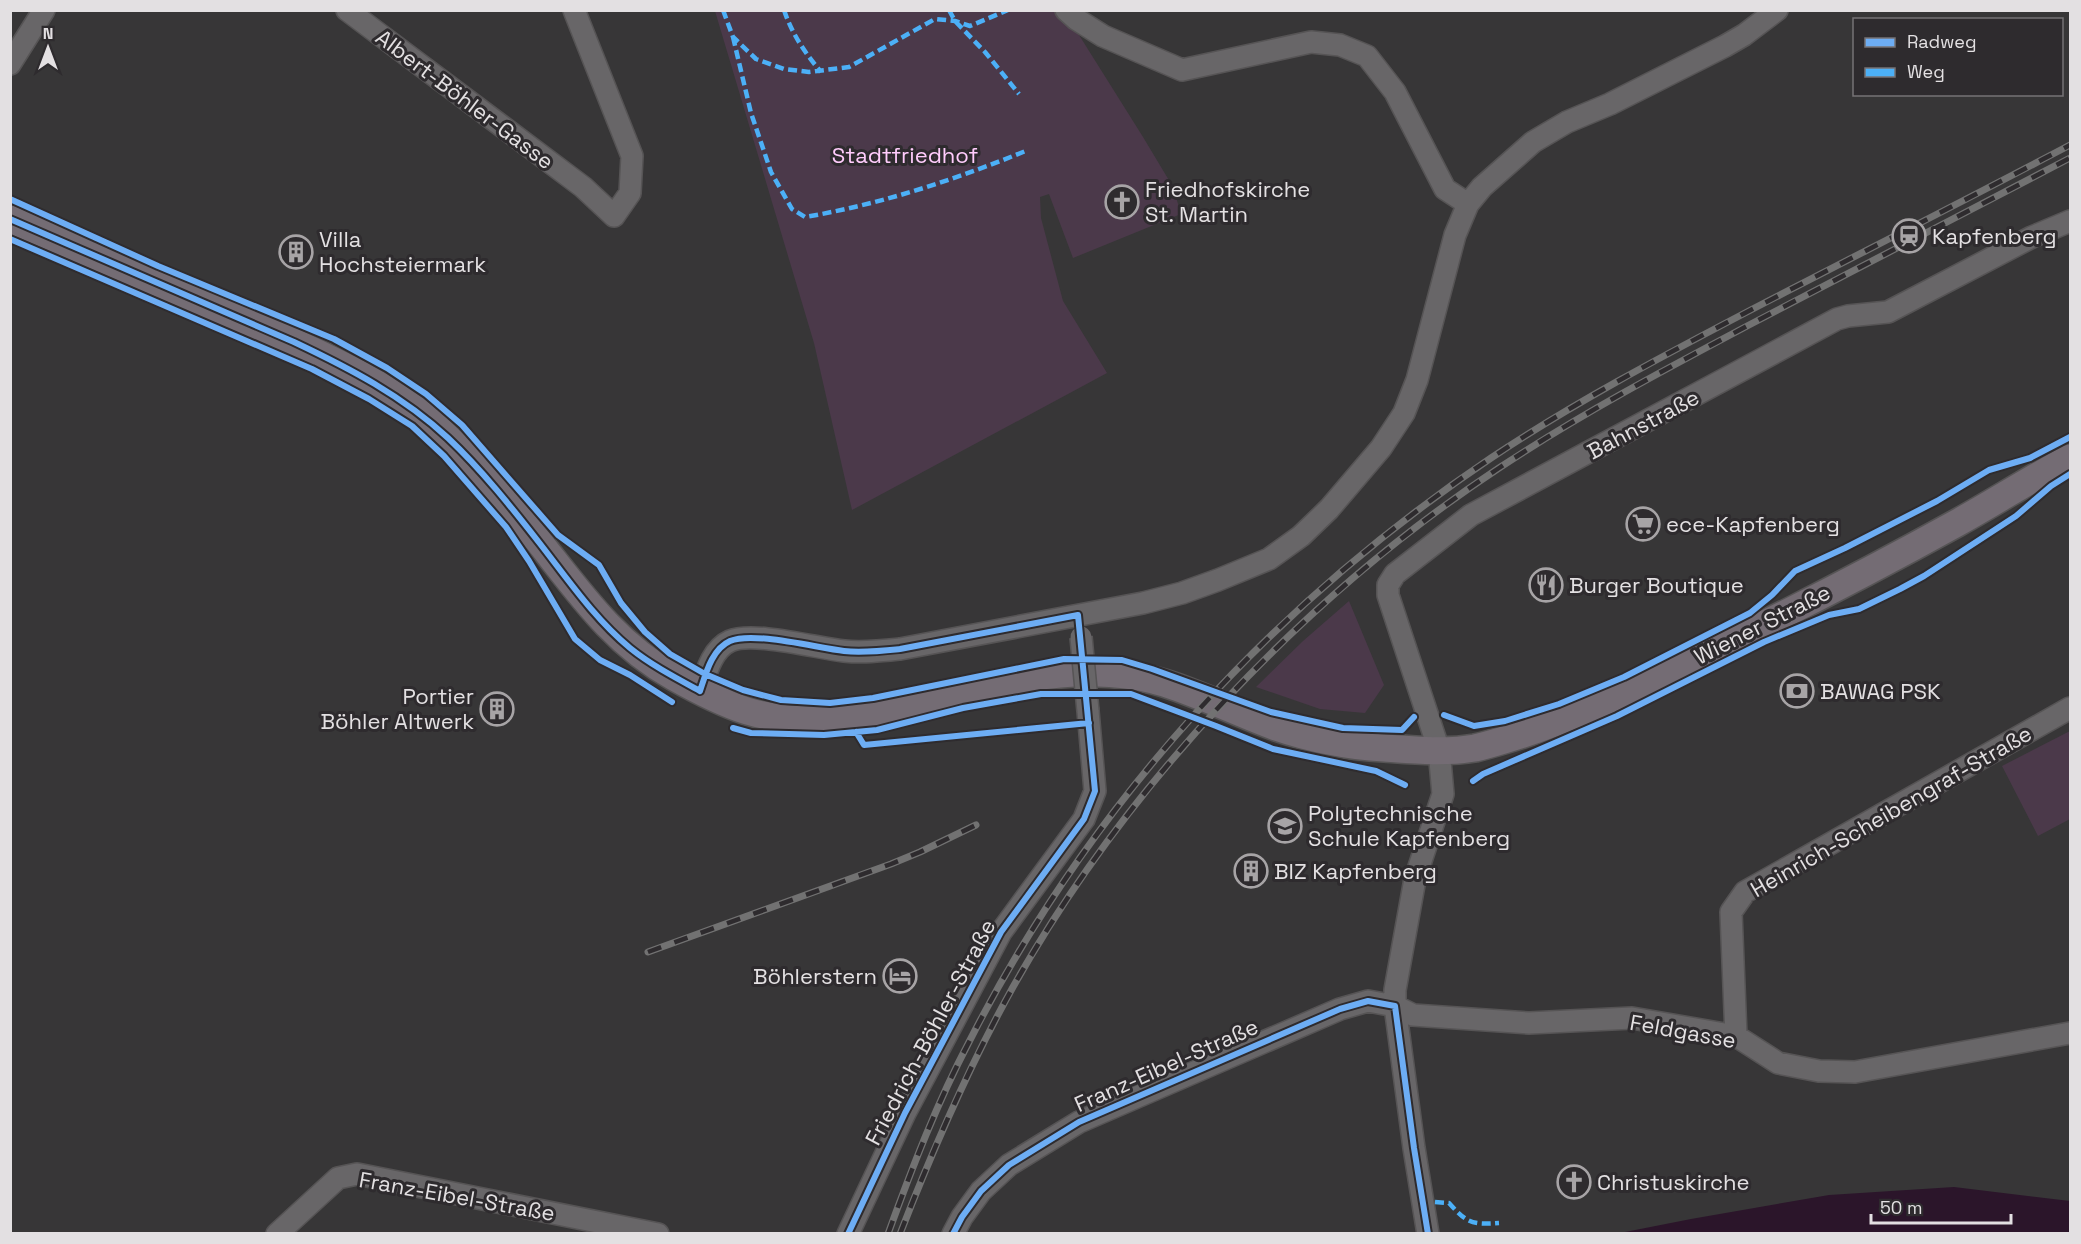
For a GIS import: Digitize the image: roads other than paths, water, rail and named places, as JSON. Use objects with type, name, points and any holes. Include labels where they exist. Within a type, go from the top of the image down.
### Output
[{"type":"main road","name":"Wiener Straße","points":[[10,219],[294,342],[387,391],[422,415],[481,473],[594,613],[631,648],[670,675],[700,691],[750,712],[784,718],[818,720],[871,713],[1045,675],[1092,673],[1134,676],[1171,685],[1281,729],[1325,741],[1359,747],[1439,750],[1476,748],[1530,732],[1601,704],[1839,585],[1957,523],[2070,458]]},
{"type":"street","points":[[10,64],[44,10]]},
{"type":"street","name":"Albert-Böhler-Gasse","points":[[346,10],[583,187],[614,216],[630,193],[632,156],[574,10]]},
{"type":"street","points":[[1066,10],[1076,20],[1103,36],[1182,70],[1311,42],[1340,45],[1366,56],[1395,92],[1445,189],[1468,204]]},
{"type":"street","points":[[700,691],[712,659],[719,648],[730,641],[749,637],[847,651],[874,652],[900,649],[1143,603],[1182,593],[1269,559],[1301,536],[1329,509],[1381,448],[1404,413],[1418,380],[1455,235],[1468,204],[1496,172],[1533,142],[1567,122],[1610,104],[1725,46],[1777,10]]},
{"type":"street","name":"Bahnstraße","points":[[1428,1233],[1395,1006],[1398,975],[1415,879],[1443,794],[1439,750],[1388,595],[1388,585],[1395,574],[1471,515],[1838,319],[1888,312],[2032,237],[2070,221]]},
{"type":"street","name":"Friedrich-Böhler-Straße","points":[[848,1233],[905,1113],[1000,932],[1084,819],[1095,791],[1078,615]]},
{"type":"street","name":"Heinrich-Scheibengraf-Straße","points":[[1736,1036],[1731,912],[1745,892],[2070,708]]},
{"type":"street","name":"Franz-Eibel-Straße","points":[[953,1233],[981,1191],[1009,1165],[1079,1122],[1340,1008],[1368,1001],[1395,1006]]},
{"type":"street","name":"Feldgasse","points":[[1395,1006],[1413,1015],[1529,1023],[1632,1018],[1736,1036],[1778,1063],[1819,1071],[1855,1072],[2070,1033]]},
{"type":"street","name":"Franz-Eibel-Straße","points":[[277,1233],[338,1178],[357,1174],[658,1233]]},
{"type":"railway","points":[[888,1234],[946,1088],[1017,955],[1071,871],[1129,792],[1193,716],[1261,645],[1334,578],[1410,516],[1522,438],[1584,400],[1680,347],[2070,145]]},
{"type":"railway","points":[[900,1234],[939,1139],[981,1047],[1013,987],[1059,912],[1110,838],[1166,767],[1226,699],[1290,635],[1357,575],[1427,519],[1499,468],[1560,430],[1717,342],[2070,158]]},
{"type":"railway","points":[[648,952],[891,864],[976,825]]},
{"type":"place","name":"Friedhofskirche St. Martin","points":[[1122,202]]},
{"type":"place","name":"Kapfenberg","points":[[1909,236]]},
{"type":"place","name":"Villa Hochsteiermark","points":[[296,252]]},
{"type":"place","name":"ece-Kapfenberg","points":[[1643,524]]},
{"type":"place","name":"Burger Boutique","points":[[1546,585]]},
{"type":"place","name":"BAWAG PSK","points":[[1797,691]]},
{"type":"place","name":"Portier Böhler Altwerk","points":[[497,709]]},
{"type":"place","name":"Polytechnische Schule Kapfenberg","points":[[1285,826]]},
{"type":"place","name":"BIZ Kapfenberg","points":[[1251,871]]},
{"type":"place","name":"Böhlerstern","points":[[900,976]]},
{"type":"place","name":"Christuskirche","points":[[1574,1182]]},
{"type":"park label","name":"Stadtfriedhof","points":[[905,155]]}]
